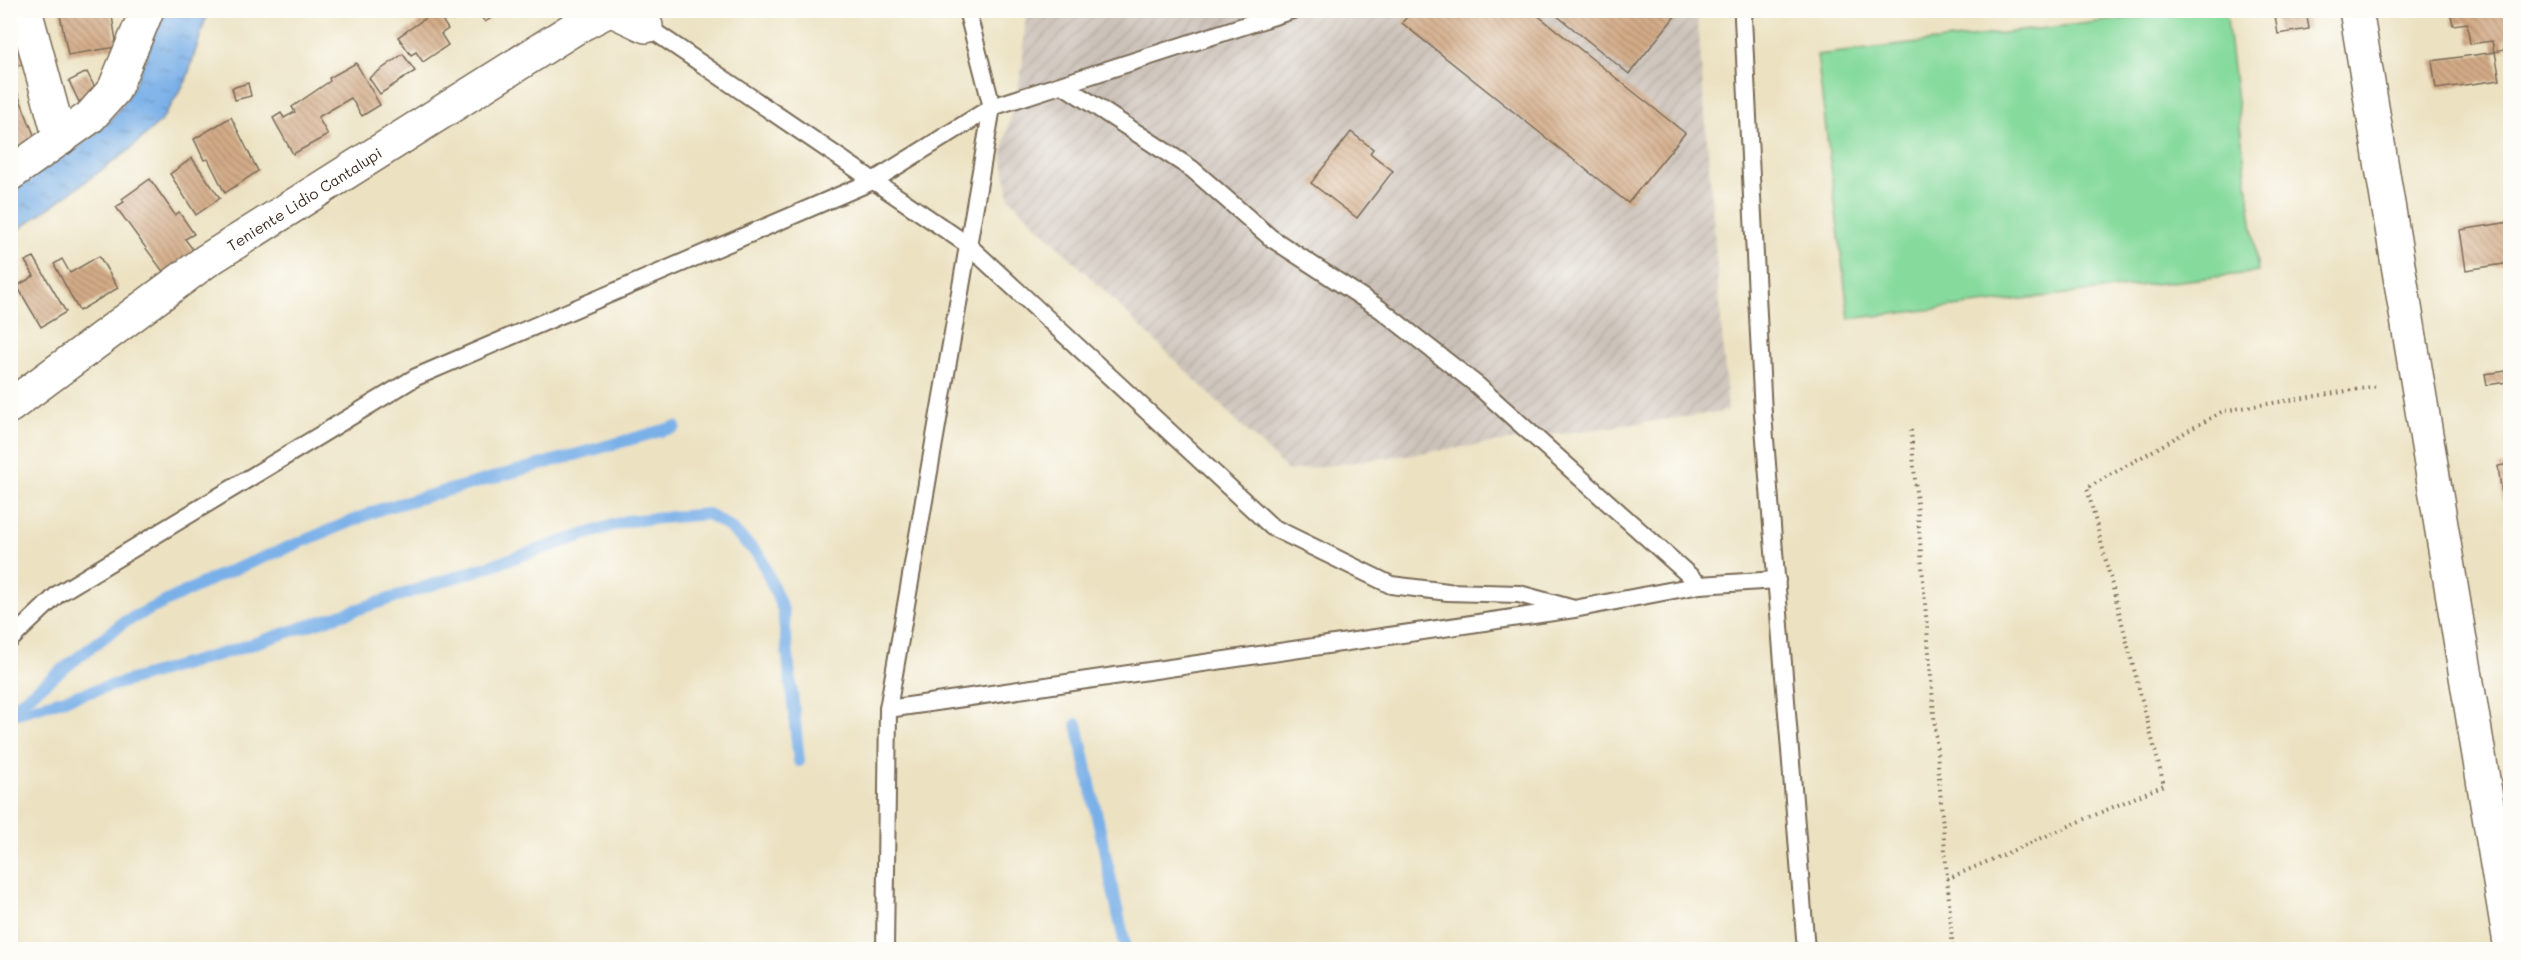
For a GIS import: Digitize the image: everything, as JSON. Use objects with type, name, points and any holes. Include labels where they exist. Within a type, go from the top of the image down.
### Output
[{"type":"street","points":[[25,10],[60,139]]},
{"type":"street","points":[[10,174],[90,117],[114,90],[147,10]]},
{"type":"street","points":[[610,10],[646,26]]},
{"type":"street","name":"Teniente Lidio Cantalupi","points":[[10,406],[206,261],[578,26],[610,10]]},
{"type":"street","points":[[2356,10],[2511,944]]},
{"type":"lane","points":[[885,950],[888,709],[992,107],[967,10]]},
{"type":"lane","points":[[10,640],[58,594],[416,377],[873,181],[992,107],[1293,10]]},
{"type":"lane","points":[[1745,10],[1743,18],[1763,414],[1806,950]]},
{"type":"lane","points":[[646,26],[968,245],[1272,527],[1391,585],[1448,592],[1519,594],[1574,609]]},
{"type":"lane","points":[[1063,85],[1192,169],[1271,238],[1380,309],[1477,385],[1700,585]]},
{"type":"lane","points":[[888,709],[1574,609],[1700,585],[1776,580]]},
{"type":"path","points":[[1947,879],[2164,785],[2087,488],[2223,411],[2417,380]]},
{"type":"path","points":[[1911,430],[1953,950]]},
{"type":"shaded area","points":[[1026,11],[1697,11],[1728,411],[1288,471],[1009,198],[1002,153],[1022,69]]},
{"type":"green space","points":[[2199,10],[2226,11],[2258,272],[1849,319],[1817,55]]},
{"type":"water","points":[[163,11],[208,11],[186,81],[161,121],[127,152],[11,235],[10,191],[85,141],[112,118],[135,83]]},
{"type":"building","points":[[59,10],[111,10],[117,47],[68,55]]},
{"type":"building","points":[[446,10],[466,10],[467,12],[453,21]]},
{"type":"building","points":[[476,10],[503,10],[485,22]]},
{"type":"building","points":[[1412,10],[1531,10],[1685,133],[1628,203],[1402,23]]},
{"type":"building","points":[[1550,10],[1680,10],[1629,74]]},
{"type":"building","points":[[2274,10],[2306,10],[2309,29],[2278,34]]},
{"type":"building","points":[[2450,10],[2510,10],[2510,54],[2506,38],[2504,38],[2505,50],[2494,52],[2492,41],[2470,44],[2467,23],[2453,25]]},
{"type":"building","points":[[436,11],[448,29],[441,34],[448,45],[423,62],[416,52],[411,55],[398,37]]},
{"type":"building","points":[[29,44],[35,61],[10,68],[10,50]]},
{"type":"building","points":[[2495,52],[2500,80],[2436,89],[2432,61]]},
{"type":"building","points":[[403,54],[415,71],[380,94],[369,78]]},
{"type":"building","points":[[356,63],[380,105],[362,116],[351,98],[318,117],[328,135],[293,154],[273,118],[281,113],[284,118],[295,112],[292,107],[330,81],[329,78]]},
{"type":"building","points":[[87,72],[97,92],[79,102],[69,81]]},
{"type":"building","points":[[10,74],[40,150],[10,162]]},
{"type":"building","points":[[248,83],[251,96],[235,100],[232,88]]},
{"type":"building","points":[[231,117],[258,171],[225,193],[208,159],[204,160],[194,139]]},
{"type":"building","points":[[1351,132],[1373,149],[1370,153],[1393,171],[1357,218],[1311,183]]},
{"type":"building","points":[[192,158],[220,198],[196,215],[170,174]]},
{"type":"building","points":[[150,179],[175,215],[179,212],[194,234],[185,239],[194,251],[164,273],[116,207],[124,202],[122,199]]},
{"type":"building","points":[[2510,222],[2510,263],[2466,270],[2460,230]]},
{"type":"building","points":[[99,256],[118,288],[79,311],[54,264],[62,259],[70,273]]},
{"type":"building","points":[[34,257],[66,312],[41,327],[17,286],[34,276],[25,261]]},
{"type":"building","points":[[2506,371],[2507,382],[2487,385],[2485,374]]},
{"type":"building","points":[[2510,464],[2510,501],[2503,502],[2498,466]]},
{"type":"waterway","points":[[10,710],[124,622],[218,576],[381,509],[675,427]]},
{"type":"waterway","points":[[10,715],[234,650],[626,521],[708,514],[729,527],[760,556],[783,610],[799,761]]},
{"type":"waterway","points":[[1077,724],[1126,950]]}]
